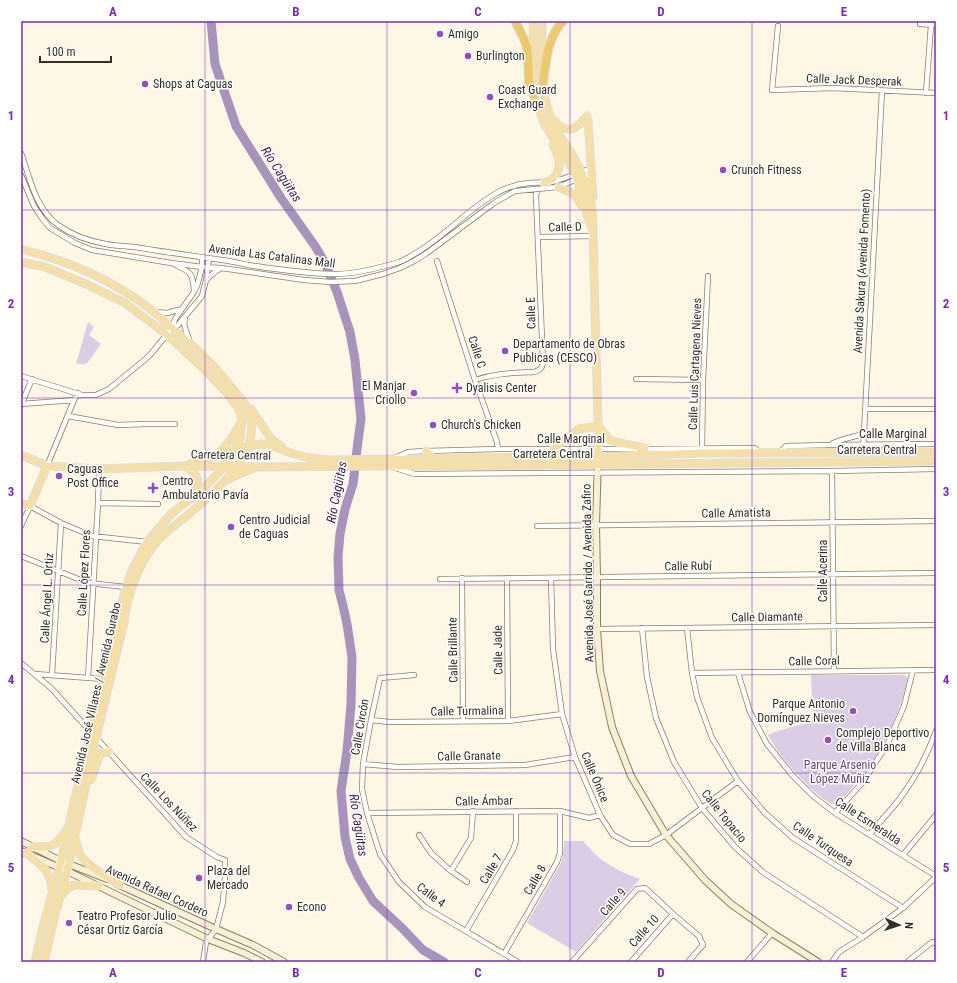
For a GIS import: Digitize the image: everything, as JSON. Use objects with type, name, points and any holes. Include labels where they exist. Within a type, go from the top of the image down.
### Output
[{"type":"highway","points":[[515,21],[527,47],[529,82],[534,96]]},
{"type":"highway","points":[[543,83],[547,54],[557,27],[563,21]]},
{"type":"main road","points":[[534,21],[534,96],[550,141],[559,158],[558,170],[555,177],[544,183]]},
{"type":"main road","points":[[542,21],[542,73],[546,100],[553,124],[575,159],[579,175]]},
{"type":"main road","points":[[551,116],[559,126],[569,129],[576,128],[587,116],[592,171],[590,215]]},
{"type":"main road","points":[[544,123],[572,168],[586,181],[593,234],[598,461]]},
{"type":"main road","points":[[558,187],[574,194],[590,215]]},
{"type":"main road","points":[[21,249],[70,264],[96,276],[119,288],[155,312],[210,362],[248,405],[271,439],[294,454]]},
{"type":"main road","points":[[21,262],[44,267],[86,284],[124,303],[166,334],[202,367],[226,392],[238,408],[242,420],[238,429],[217,456]]},
{"type":"main road","name":"Avenida José Villares / Avenida Gurabo","points":[[35,962],[73,806],[124,623],[125,611],[139,569],[155,544],[164,534],[189,514],[225,481],[237,467],[248,446],[252,434],[250,413],[244,402]]},
{"type":"main road","name":"Avenida José Villares / Avenida Gurabo","points":[[44,962],[82,806],[97,706],[126,587],[133,568],[147,542],[172,513],[204,489],[224,467],[240,439],[242,420]]},
{"type":"main road","points":[[598,426],[610,440],[645,448]]},
{"type":"main road","points":[[552,449],[579,429],[598,426]]},
{"type":"main road","name":"Carretera Central","points":[[184,466],[248,446],[262,444],[280,448],[294,454],[328,464]]},
{"type":"main road","points":[[819,462],[836,457],[849,457],[863,448],[874,456],[889,457],[901,461]]},
{"type":"main road","name":"Carretera Central","points":[[378,462],[388,466],[528,465],[598,461],[702,450],[780,452],[863,448],[936,452]]},
{"type":"main road","points":[[659,464],[671,459],[700,458],[702,450]]},
{"type":"main road","points":[[426,451],[434,459]]},
{"type":"main road","points":[[21,455],[47,466],[99,469],[184,466],[192,470],[198,478],[198,487],[193,497]]},
{"type":"main road","name":"Carretera Central","points":[[184,466],[260,467],[434,459],[523,457],[659,464],[936,461]]},
{"type":"main road","points":[[21,503],[30,506],[47,466]]},
{"type":"main road","points":[[225,481],[241,473],[260,467]]},
{"type":"main road","points":[[73,806],[82,806],[99,757],[102,754],[109,752]]},
{"type":"main road","points":[[32,847],[48,847],[56,843],[68,828]]},
{"type":"main road","points":[[75,837],[80,854],[87,863],[120,885]]},
{"type":"main road","points":[[23,852],[42,864],[49,874],[52,883],[52,894]]},
{"type":"main road","points":[[59,898],[73,885],[98,886]]},
{"type":"main road","points":[[42,930],[51,932]]},
{"type":"street","points":[[920,24],[933,25],[926,93]]},
{"type":"street","name":"Calle Jack Desperak","points":[[778,26],[772,90],[833,88],[936,93]]},
{"type":"street","name":"Avenida Sakura (Avenida Fomento)","points":[[863,448],[882,91]]},
{"type":"street","name":"Avenida Las Catalinas Mall","points":[[21,153],[41,206],[46,214],[57,224],[84,239],[106,244],[249,265],[301,272],[337,274],[374,269],[402,261],[430,245],[472,210],[494,195],[508,188],[520,184],[544,183],[592,171]]},
{"type":"street","name":"Avenida Las Catalinas Mall","points":[[21,176],[32,201],[50,228],[75,243],[92,250],[171,263],[330,282],[355,280],[383,274],[414,261],[494,203],[515,191],[558,187],[579,175]]},
{"type":"street","name":"Calle E","points":[[476,380],[496,374],[534,372],[542,368],[536,197],[537,189]]},
{"type":"street","name":"Calle D","points":[[538,238],[593,234]]},
{"type":"street","points":[[172,328],[174,319],[197,286],[202,267],[202,258]]},
{"type":"street","points":[[21,376],[82,394],[96,395],[109,389],[142,362],[172,328],[178,326],[202,296],[209,258]]},
{"type":"street","name":"Calle C","points":[[437,261],[497,442],[498,449]]},
{"type":"street","points":[[171,263],[186,270],[191,275],[194,292]]},
{"type":"street","points":[[206,280],[221,268]]},
{"type":"street","name":"Calle Luis Cartagena Nieves","points":[[702,450],[703,380],[708,276]]},
{"type":"street","points":[[155,312],[167,313],[182,309]]},
{"type":"street","points":[[188,314],[184,320],[184,324],[190,344]]},
{"type":"street","points":[[32,379],[21,404],[74,400]]},
{"type":"street","points":[[636,379],[703,380]]},
{"type":"street","points":[[47,466],[78,393]]},
{"type":"street","points":[[865,409],[936,409]]},
{"type":"street","points":[[68,416],[118,426],[175,424]]},
{"type":"street","points":[[830,444],[863,434]]},
{"type":"street","name":"Calle Marginal","points":[[780,452],[786,446],[830,444],[863,448],[936,444]]},
{"type":"street","name":"Calle Marginal","points":[[378,462],[408,452],[426,451],[645,448],[702,450]]},
{"type":"street","name":"Avenida José Garrido / Avenida Zafiro","points":[[598,461],[596,525],[597,629],[600,671],[612,727],[631,776],[666,835],[705,880],[732,904],[772,933],[818,962]]},
{"type":"street","points":[[528,465],[528,473]]},
{"type":"street","points":[[388,466],[415,474],[936,469]]},
{"type":"street","name":"Calle López Flores","points":[[88,678],[99,469]]},
{"type":"street","name":"Calle Acerina","points":[[832,471],[834,670]]},
{"type":"street","points":[[98,503],[158,504]]},
{"type":"street","points":[[21,526],[30,506],[61,523],[96,537],[147,542]]},
{"type":"street","name":"Calle Amatista","points":[[537,526],[936,521]]},
{"type":"street","name":"Calle Ángel L. Ortiz","points":[[52,676],[61,523]]},
{"type":"street","points":[[21,556],[93,584],[126,587]]},
{"type":"street","name":"Calle Rubí","points":[[440,579],[936,573]]},
{"type":"street","name":"Calle Brillante","points":[[462,578],[463,722]]},
{"type":"street","name":"Calle Jade","points":[[507,578],[508,721]]},
{"type":"street","name":"Calle Ónice","points":[[551,578],[553,649],[562,714],[575,757],[600,815],[613,835],[630,844],[648,844],[666,835],[738,781]]},
{"type":"street","name":"Calle Diamante","points":[[597,629],[936,625]]},
{"type":"street","name":"Calle Topacio","points":[[642,628],[647,677],[656,718],[674,762],[702,808],[735,847],[764,873],[863,937]]},
{"type":"street","name":"Calle Turquesa","points":[[687,628],[692,673],[697,697],[712,738],[738,781],[765,814],[793,838],[903,908]]},
{"type":"street","name":"Calle Los Núñez","points":[[21,663],[51,688],[186,837],[224,860],[226,876],[223,902],[216,929]]},
{"type":"street","name":"Calle Coral","points":[[692,673],[834,670],[936,670]]},
{"type":"street","points":[[835,812],[863,782],[888,743],[904,706],[913,670]]},
{"type":"street","name":"Calle Esmeralda","points":[[738,672],[750,712],[767,744],[793,776],[813,796],[835,812],[936,877]]},
{"type":"street","points":[[35,674],[104,679]]},
{"type":"street","name":"Calle Circón","points":[[367,813],[362,789],[364,764],[380,678],[414,675]]},
{"type":"street","name":"Calle Turmalina","points":[[371,720],[389,722],[508,721],[562,714]]},
{"type":"street","points":[[870,834],[899,800],[918,771],[936,731]]},
{"type":"street","name":"Calle Granate","points":[[364,764],[398,767],[525,765],[575,757]]},
{"type":"street","name":"Calle Ámbar","points":[[367,813],[560,810],[589,818],[600,815]]},
{"type":"street","name":"Calle 8","points":[[504,954],[557,862],[560,853],[560,810]]},
{"type":"street","points":[[451,871],[470,838],[473,811]]},
{"type":"street","name":"Calle 7","points":[[466,931],[513,850],[516,841],[516,811]]},
{"type":"street","name":"Calle 4","points":[[367,813],[380,854],[399,882],[425,907],[518,962]]},
{"type":"street","points":[[903,855],[936,815]]},
{"type":"street","points":[[419,835],[431,853],[451,871],[467,882]]},
{"type":"street","name":"Avenida Rafael Cordero","points":[[21,841],[98,886],[208,939],[244,953],[262,962]]},
{"type":"street","name":"Avenida Rafael Cordero","points":[[23,852],[60,864]]},
{"type":"street","name":"Avenida Rafael Cordero","points":[[68,868],[120,885],[253,945],[284,962]]},
{"type":"street","points":[[832,962],[839,952],[863,937],[903,908],[936,877]]},
{"type":"street","name":"Calle 9","points":[[572,962],[638,889],[645,888],[673,914]]},
{"type":"street","points":[[673,914],[699,936],[703,944],[688,962]]},
{"type":"street","name":"Calle 10","points":[[631,962],[673,914]]},
{"type":"street","points":[[203,962],[206,942],[216,929]]},
{"type":"street","points":[[747,962],[772,933]]},
{"type":"street","points":[[907,962],[932,942],[936,943]]},
{"type":"green space","points":[[88,322],[94,327],[89,335],[101,344],[88,362],[85,364],[76,364]]},
{"type":"green space","name":"Complejo Deportivo de Villa Blanca","points":[[811,675],[905,675],[908,678],[897,714],[882,746],[863,775],[838,803],[834,804],[827,801],[804,781],[781,755],[768,735],[813,721]]},
{"type":"green space","points":[[564,841],[583,841],[603,861],[618,870],[640,879],[576,952],[527,923],[561,863]]},
{"type":"waterway","name":"Río Cagüitas","points":[[211,21],[215,64],[236,126],[281,198],[315,246],[325,263],[337,292],[350,332],[355,360],[361,419],[353,484],[345,509],[340,534],[338,557],[339,590],[347,624],[352,657],[351,705],[347,751],[341,791],[345,837],[350,859],[359,878],[373,901],[423,950],[444,962]]},
{"type":"place","name":"Amigo","points":[[440,34]]},
{"type":"place","name":"Burlington","points":[[468,56]]},
{"type":"place","name":"Shops at Caguas","points":[[145,84]]},
{"type":"place","name":"Coast Guard Exchange","points":[[490,97]]},
{"type":"place","name":"Crunch Fitness","points":[[723,170]]},
{"type":"place","name":"Departamento de Obras Publicas (CESCO)","points":[[505,351]]},
{"type":"place","name":"Dyalisis Center","points":[[457,388]]},
{"type":"place","name":"El Manjar Criollo","points":[[414,393]]},
{"type":"place","name":"Church's Chicken","points":[[433,425]]},
{"type":"place","name":"Caguas Post Office","points":[[59,476]]},
{"type":"place","name":"Centro Ambulatorio Pavía","points":[[153,488]]},
{"type":"place","name":"Centro Judicial de Caguas","points":[[231,527]]},
{"type":"place","name":"Parque Antonio Domínguez Nieves","points":[[853,711]]},
{"type":"place","name":"Complejo Deportivo de Villa Blanca","points":[[828,740]]},
{"type":"place","name":"Plaza del Mercado","points":[[199,878]]},
{"type":"place","name":"Econo","points":[[289,907]]},
{"type":"place","name":"Teatro Profesor Julio César Ortiz García","points":[[69,923]]},
{"type":"park label","name":"Parque Arsenio López Muñiz","points":[[840,772]]}]
